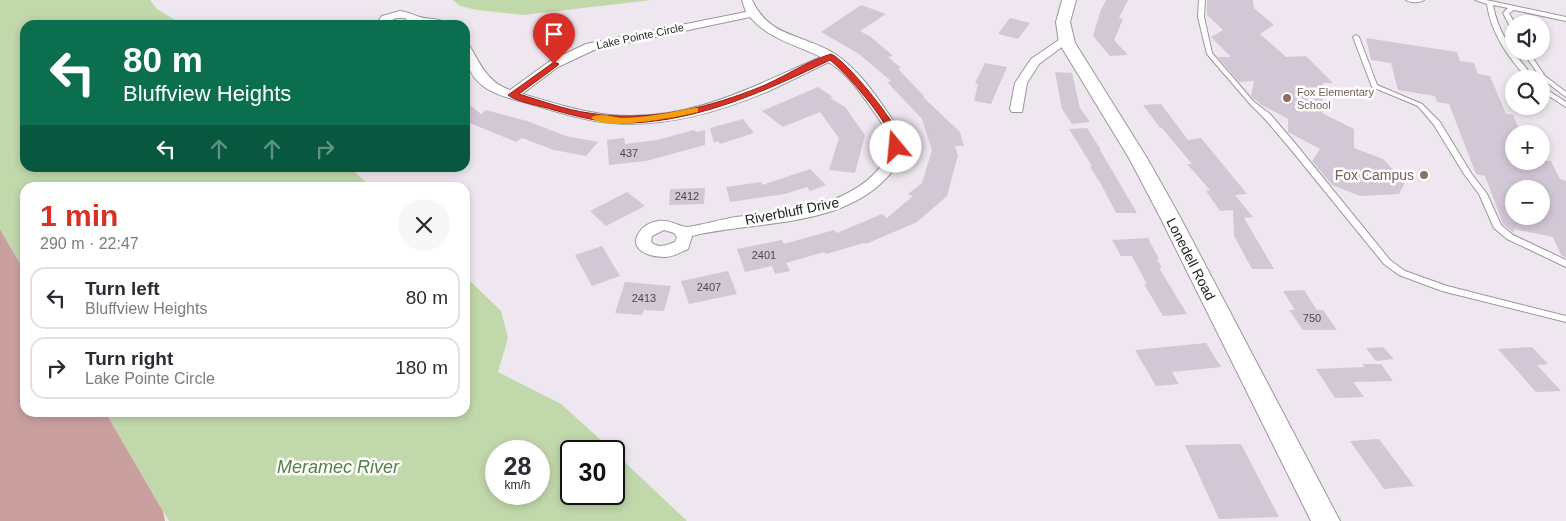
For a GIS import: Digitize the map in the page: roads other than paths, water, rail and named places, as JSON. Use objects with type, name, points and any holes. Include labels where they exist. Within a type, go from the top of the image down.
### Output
[{"type":"street","points":[[747,0],[751,14]]},
{"type":"street","name":"Lonedell Road","points":[[1069,0],[1063,22],[1066,38],[1138,158],[1169,215],[1326,521]]},
{"type":"street","points":[[385,20],[400,14],[411,16],[411,20]]},
{"type":"street","name":"Riverbluff Drive","points":[[684,233],[721,224],[828,207],[863,192],[885,173],[891,163],[896,147],[892,129],[847,70],[831,57],[774,31],[757,21],[751,14]]},
{"type":"street","name":"Lake Pointe Circle","points":[[512,95],[554,64],[590,47],[751,14]]},
{"type":"street","points":[[1017,109],[1021,83],[1035,62],[1066,38]]},
{"type":"street","points":[[470,61],[482,80],[500,91],[600,118],[620,120],[656,118],[698,110],[743,96],[831,57]]},
{"type":"lane","points":[[1202,0],[1201,17],[1209,53],[1252,103],[1267,116],[1291,144],[1387,262],[1402,273],[1445,289],[1566,319]]},
{"type":"lane","points":[[1410,0],[1421,0]]},
{"type":"lane","points":[[1478,0],[1566,19]]},
{"type":"lane","points":[[1490,3],[1494,22],[1510,52],[1525,70]]},
{"type":"lane","points":[[1507,15],[1506,13],[1512,8]]},
{"type":"lane","points":[[1356,36],[1374,86],[1420,105],[1438,124],[1468,174],[1483,194],[1496,226],[1510,237],[1566,264]]},
{"type":"lane","points":[[1531,60],[1543,77],[1566,95]]},
{"type":"lane","points":[[1550,94],[1566,105]]},
{"type":"water","points":[[0,0],[150,0],[157,9],[175,20],[20,20],[20,172],[355,172],[366,182],[20,182],[20,263],[0,229]]},
{"type":"water","points":[[453,0],[652,0],[523,15],[477,10],[460,6]]},
{"type":"water","name":"Meramec River","points":[[470,281],[501,311],[508,338],[498,372],[561,404],[601,440],[560,440],[560,505],[625,505],[625,462],[687,521],[169,521],[108,417],[470,417]]},
{"type":"place","name":"Fox Elementary School","points":[[1287,98]]},
{"type":"place","name":"Fox Campus","points":[[1424,175]]}]
